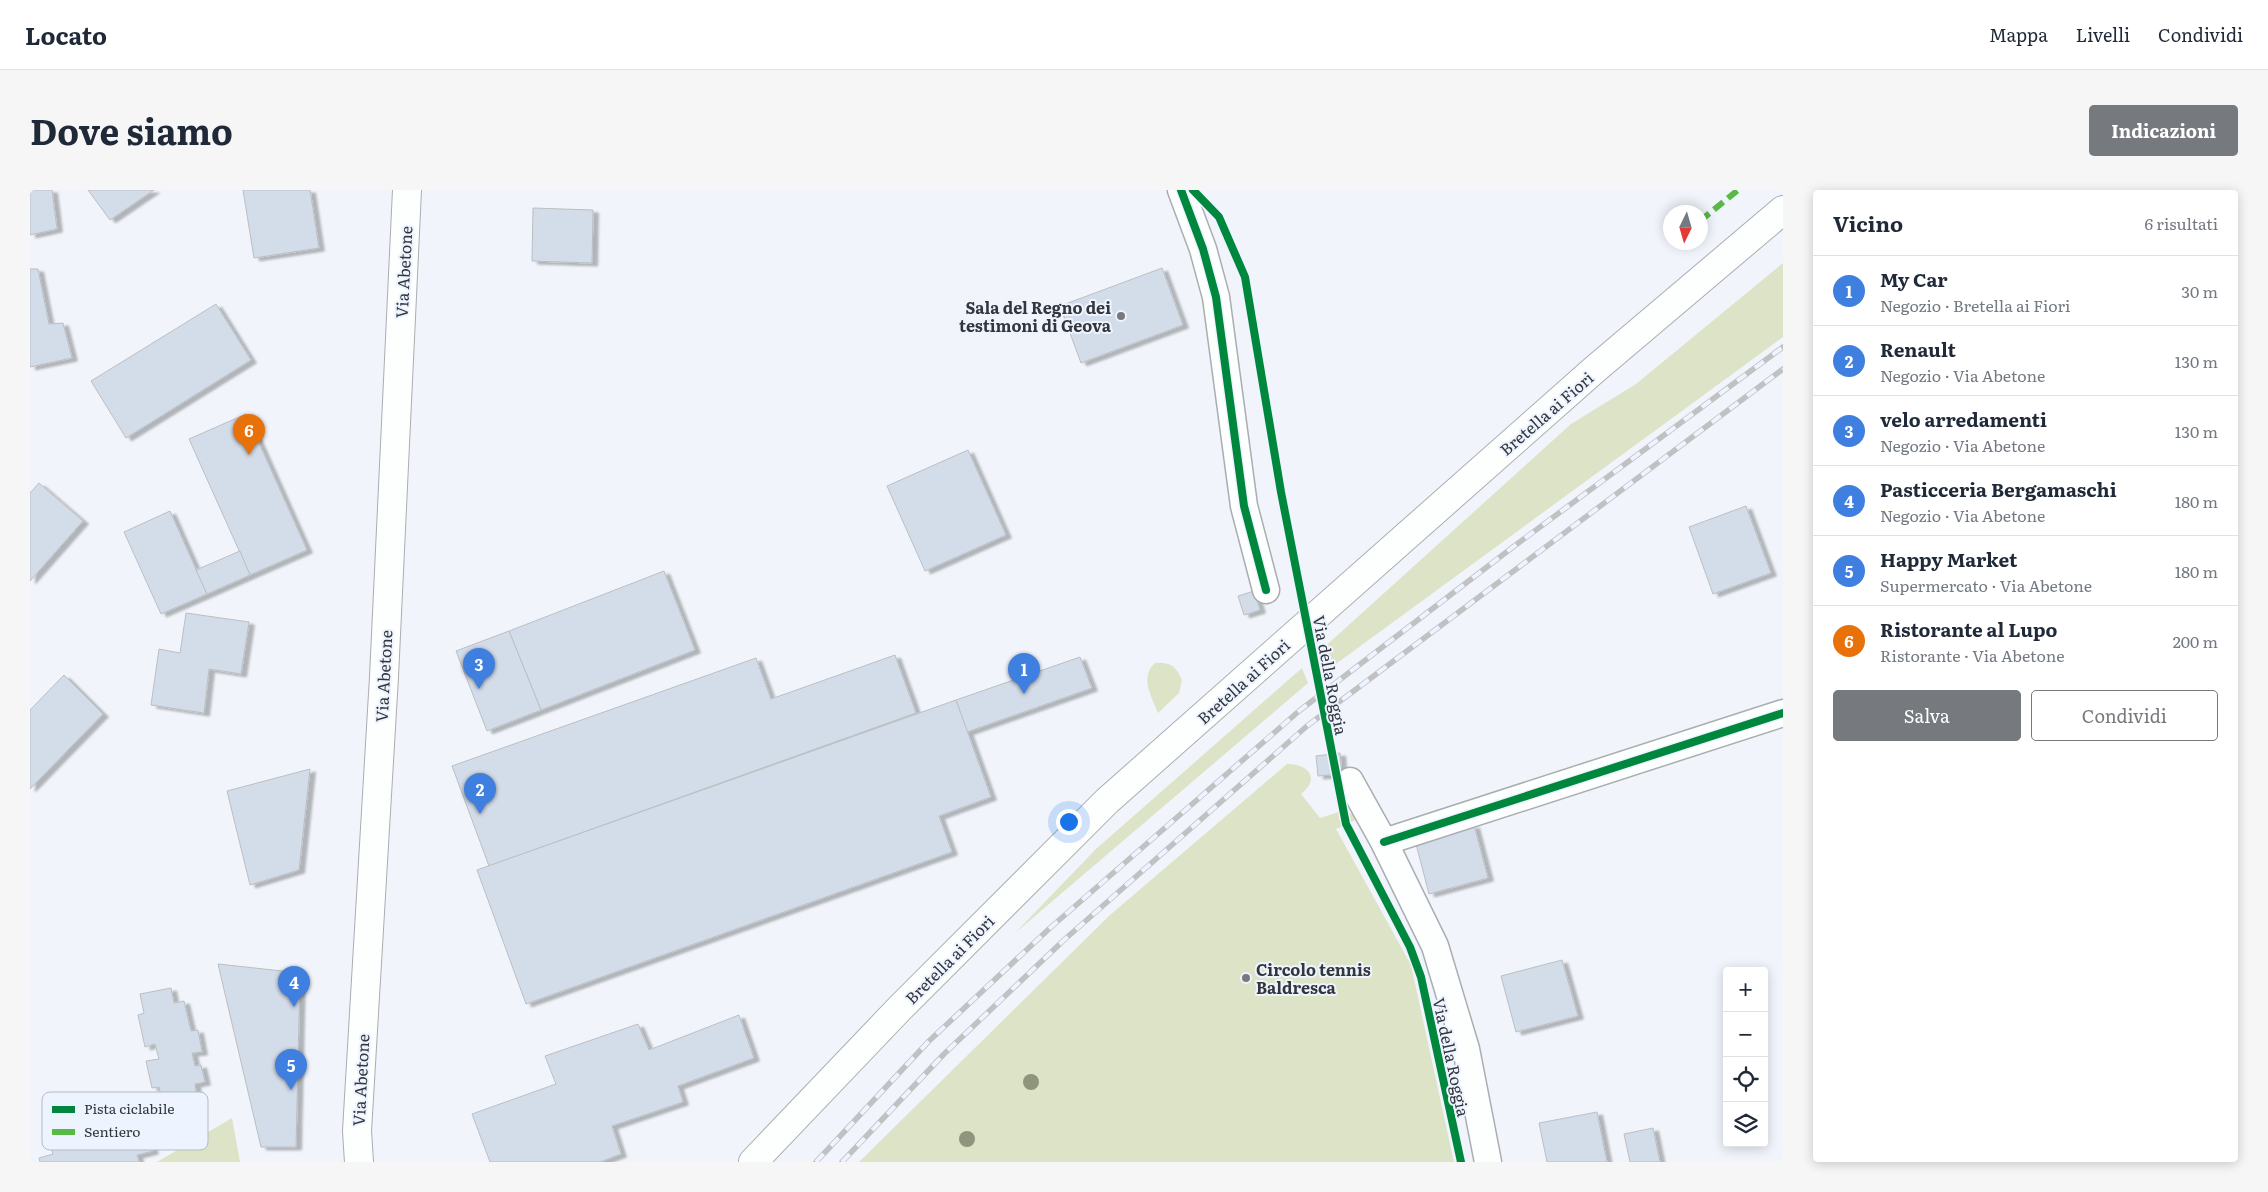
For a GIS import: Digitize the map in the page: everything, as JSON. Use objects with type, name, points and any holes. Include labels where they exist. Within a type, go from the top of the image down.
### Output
[{"type":"main road","name":"Via Abetone","points":[[359,1162],[357,1131],[384,676],[407,190]]},
{"type":"main road","name":"Bretella ai Fiori","points":[[753,1162],[900,1008],[1107,801],[1587,377],[1783,210]]},
{"type":"street","points":[[1181,190],[1203,249],[1216,297],[1244,506],[1266,590]]},
{"type":"street","points":[[1384,842],[1783,713]]},
{"type":"street","name":"Via della Roggia","points":[[1350,781],[1384,842],[1435,946],[1466,1049],[1488,1162]]},
{"type":"green space","points":[[1783,263],[1783,337],[1329,669],[1320,651],[1571,424],[1636,384]]},
{"type":"green space","points":[[1155,663],[1169,664],[1175,668],[1182,680],[1179,693],[1158,713],[1147,681],[1150,669]]},
{"type":"green space","points":[[1302,668],[1308,683],[1014,934],[1096,849]]},
{"type":"green space","name":"Circolo tennis Baldresca","points":[[1287,764],[1301,766],[1309,773],[1311,777],[1310,783],[1301,794],[1320,818],[1342,811],[1352,814],[1356,820],[1336,829],[1411,965],[1454,1162],[859,1162],[1110,915]]},
{"type":"green space","points":[[232,1118],[240,1162],[157,1162],[177,1150],[208,1150],[208,1132]]},
{"type":"building","points":[[30,190],[52,190],[57,229],[30,235]]},
{"type":"building","points":[[88,190],[154,190],[110,220]]},
{"type":"building","points":[[243,190],[310,190],[319,248],[254,258]]},
{"type":"building","points":[[533,208],[593,210],[592,263],[532,261]]},
{"type":"building","name":"Sala del Regno dei testimoni di Geova","points":[[1162,268],[1183,325],[1081,363],[1060,306]]},
{"type":"building","points":[[30,269],[38,269],[49,324],[63,323],[72,358],[30,367]]},
{"type":"building","points":[[216,304],[251,360],[126,438],[91,381]]},
{"type":"building","points":[[246,414],[307,550],[250,575],[189,439]]},
{"type":"building","points":[[968,450],[1006,535],[925,571],[887,486]]},
{"type":"building","points":[[39,483],[83,521],[30,581],[30,493]]},
{"type":"building","points":[[1746,506],[1771,573],[1713,594],[1689,527]]},
{"type":"building","points":[[170,511],[207,594],[161,614],[124,532]]},
{"type":"building","points":[[240,551],[250,575],[207,594],[196,570]]},
{"type":"building","points":[[664,571],[695,650],[541,710],[509,631]]},
{"type":"building","points":[[1254,591],[1260,610],[1244,615],[1238,596]]},
{"type":"building","points":[[186,613],[249,622],[241,674],[209,669],[204,713],[151,705],[159,649],[180,653]]},
{"type":"building","points":[[509,631],[541,710],[487,731],[456,651]]},
{"type":"building","points":[[895,655],[916,713],[489,866],[452,766],[756,658],[771,699]]},
{"type":"building","points":[[1080,657],[1092,688],[967,732],[956,700]]},
{"type":"building","points":[[64,675],[103,714],[30,789],[30,710]]},
{"type":"building","points":[[956,700],[991,797],[939,816],[952,852],[526,1004],[477,870]]},
{"type":"building","points":[[1340,753],[1342,774],[1318,776],[1316,756]]},
{"type":"building","points":[[310,769],[299,870],[250,885],[227,791]]},
{"type":"building","points":[[1474,825],[1488,878],[1429,894],[1415,840]]},
{"type":"building","points":[[1562,960],[1578,1016],[1516,1032],[1501,976]]},
{"type":"building","points":[[218,964],[300,973],[296,1147],[261,1147]]},
{"type":"building","points":[[171,988],[174,1003],[184,1001],[191,1031],[198,1030],[202,1052],[192,1053],[195,1066],[201,1065],[205,1082],[195,1084],[196,1092],[160,1092],[159,1087],[152,1088],[146,1061],[159,1059],[155,1044],[145,1047],[138,1015],[144,1013],[140,994]]},
{"type":"building","points":[[739,1015],[754,1058],[678,1086],[683,1102],[612,1126],[621,1154],[600,1162],[490,1162],[472,1114],[556,1084],[545,1056],[638,1024],[649,1050]]},
{"type":"building","points":[[1597,1112],[1607,1162],[1547,1162],[1539,1123]]},
{"type":"building","points":[[1653,1128],[1660,1162],[1630,1162],[1624,1134]]},
{"type":"building","points":[[52,1150],[153,1151],[137,1155],[139,1162],[40,1162],[39,1158],[53,1154]]},
{"type":"railway","points":[[816,1162],[929,1041],[1050,928],[1299,711],[1513,547],[1783,347]]},
{"type":"railway","points":[[842,1162],[944,1054],[1064,940],[1307,726],[1783,369]]},
{"type":"marked path","points":[[1708,214],[1738,190]]},
{"type":"cycle path","points":[[1181,190],[1203,249],[1216,297],[1244,506],[1266,590]]},
{"type":"cycle path","points":[[1193,190],[1219,217],[1245,277],[1281,492],[1346,824],[1410,947],[1421,977],[1461,1162]]},
{"type":"cycle path","points":[[1384,842],[1783,713]]},
{"type":"place","name":"Sala del Regno dei testimoni di Geova","points":[[1121,316]]},
{"type":"place","name":"Ristorante al Lupo","points":[[249,455]]},
{"type":"place","name":"velo arredamenti","points":[[479,689]]},
{"type":"place","name":"My Car","points":[[1024,694]]},
{"type":"place","name":"Renault","points":[[480,814]]},
{"type":"place","name":"Circolo tennis Baldresca","points":[[1246,978]]},
{"type":"place","name":"Pasticceria Bergamaschi","points":[[294,1007]]},
{"type":"place","name":"Happy Market","points":[[291,1090]]}]
